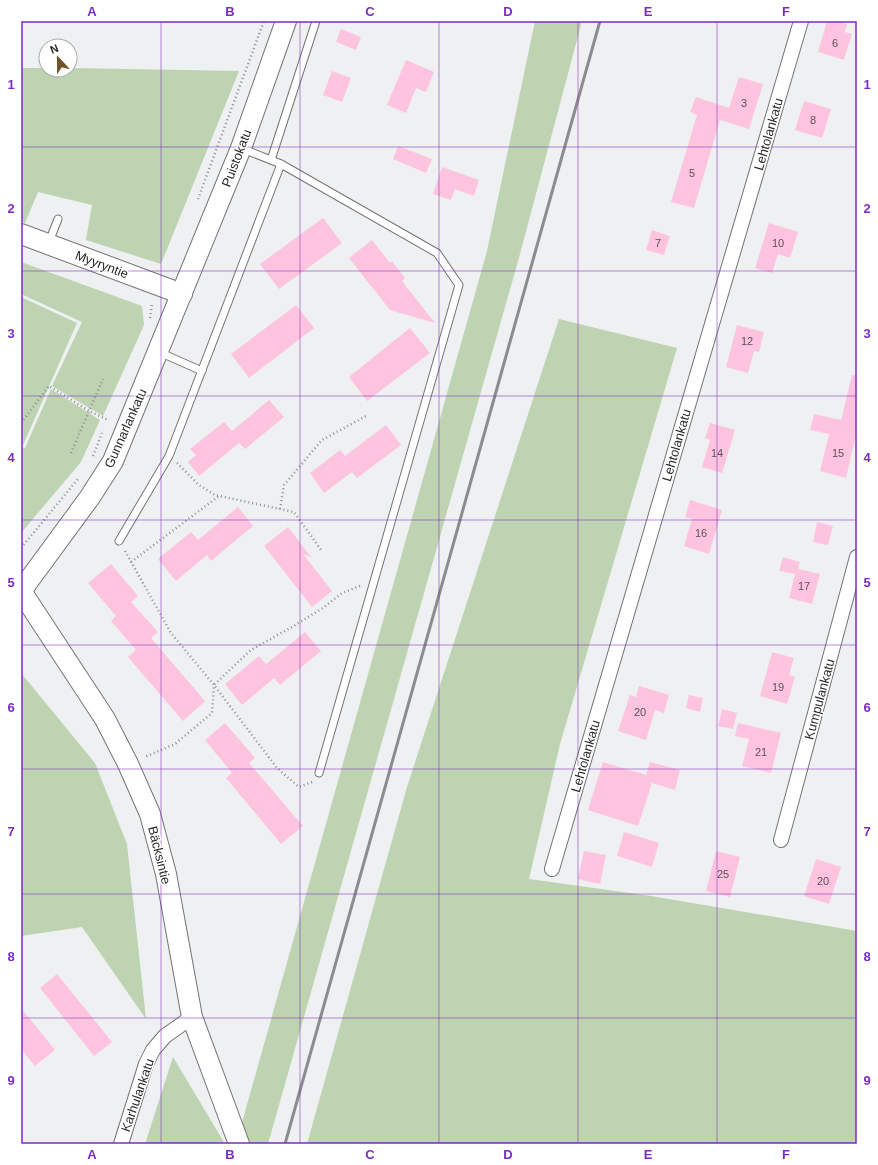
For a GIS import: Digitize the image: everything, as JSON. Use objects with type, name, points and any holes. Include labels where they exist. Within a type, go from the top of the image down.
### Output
[{"type":"street","name":"Puistokatu","points":[[182,294],[241,148],[286,21]]},
{"type":"street","name":"Lehtolankatu","points":[[552,869],[801,21]]},
{"type":"street","name":"Myyryntie","points":[[21,234],[182,294]]},
{"type":"street","name":"Gunnarlankatu","points":[[21,591],[90,497],[114,461],[182,294]]},
{"type":"street","name":"Kumpulankatu","points":[[781,840],[857,558]]},
{"type":"street","name":"Bäcksintie","points":[[21,591],[105,720],[128,764],[150,814],[166,874],[192,1017],[239,1144]]},
{"type":"street","name":"Karhulankatu","points":[[121,1144],[146,1064],[153,1050],[165,1036],[192,1017]]},
{"type":"lane","points":[[271,160],[316,21]]},
{"type":"lane","points":[[241,148],[281,164],[437,253],[459,285],[319,773]]},
{"type":"lane","points":[[118,540],[169,456],[281,164]]},
{"type":"lane","points":[[48,244],[58,219]]},
{"type":"lane","points":[[158,352],[202,371]]},
{"type":"path","points":[[196,206],[264,21]]},
{"type":"path","points":[[149,325],[157,285]]},
{"type":"path","points":[[71,453],[103,379]]},
{"type":"path","points":[[21,423],[49,386],[89,411],[108,420]]},
{"type":"path","points":[[91,459],[111,413]]},
{"type":"path","points":[[280,509],[284,485],[322,440],[366,416]]},
{"type":"path","points":[[169,456],[199,485],[220,496],[294,512],[321,550]]},
{"type":"path","points":[[21,548],[79,478]]},
{"type":"path","points":[[131,562],[220,496]]},
{"type":"path","points":[[118,540],[171,633],[214,685],[277,768],[299,787],[314,781],[319,773]]},
{"type":"path","points":[[128,764],[175,744],[212,713],[214,685],[251,650],[292,627],[342,593],[358,586],[372,588]]},
{"type":"green space","points":[[535,21],[582,21],[520,254],[268,1144],[236,1144],[487,251]]},
{"type":"green space","points":[[21,68],[38,68],[38,78],[78,78],[78,68],[239,71],[161,264],[86,240],[92,205],[38,192],[25,223],[21,221]]},
{"type":"green space","points":[[21,262],[142,306],[144,325],[103,416],[52,386],[82,322],[21,294]]},
{"type":"green space","points":[[21,297],[77,323],[23,445],[21,444]]},
{"type":"green space","points":[[559,319],[677,348],[560,744],[529,879],[651,896],[857,931],[857,1144],[307,1144],[407,787]]},
{"type":"green space","points":[[51,389],[100,420],[81,462],[21,533],[21,447],[25,448]]},
{"type":"green space","points":[[21,673],[95,763],[127,844],[146,1019],[82,927],[21,936]]},
{"type":"green space","points":[[173,1057],[225,1144],[145,1144]]},
{"type":"building","points":[[827,21],[838,21],[847,24],[845,32],[852,34],[844,60],[818,52]]},
{"type":"building","points":[[341,29],[361,37],[356,50],[336,42]]},
{"type":"building","points":[[406,60],[434,72],[426,92],[416,88],[406,113],[387,105]]},
{"type":"building","points":[[332,71],[351,78],[342,102],[323,95]]},
{"type":"building","points":[[739,77],[763,84],[749,129],[720,120],[694,208],[671,202],[697,115],[690,112],[696,97],[729,108]]},
{"type":"building","points":[[804,101],[831,109],[822,138],[795,130]]},
{"type":"building","points":[[398,146],[432,159],[426,173],[393,159]]},
{"type":"building","points":[[442,167],[479,180],[474,196],[455,189],[451,200],[433,194]]},
{"type":"building","points":[[323,218],[342,243],[279,289],[260,264]]},
{"type":"building","points":[[769,223],[798,232],[790,258],[778,254],[772,273],[755,268]]},
{"type":"building","points":[[652,230],[670,236],[664,255],[646,250]]},
{"type":"building","points":[[372,240],[390,263],[392,261],[405,278],[402,281],[435,323],[390,310],[349,258]]},
{"type":"building","points":[[296,305],[314,328],[249,378],[231,354]]},
{"type":"building","points":[[737,325],[764,332],[759,352],[754,351],[748,373],[726,367]]},
{"type":"building","points":[[410,328],[430,353],[367,401],[349,377]]},
{"type":"building","points":[[852,375],[857,376],[857,430],[846,478],[820,471],[829,434],[810,430],[814,414],[841,420]]},
{"type":"building","points":[[269,400],[284,417],[245,449],[239,443],[199,476],[188,462],[196,455],[190,449],[224,422],[232,431]]},
{"type":"building","points":[[710,423],[735,430],[722,473],[702,467],[710,440],[705,438]]},
{"type":"building","points":[[386,425],[401,445],[357,478],[352,472],[324,493],[310,473],[340,450],[345,456]]},
{"type":"building","points":[[690,500],[722,510],[709,554],[684,546],[692,519],[685,517]]},
{"type":"building","points":[[238,507],[253,526],[211,561],[207,555],[176,581],[158,559],[191,532],[198,540]]},
{"type":"building","points":[[817,522],[833,526],[828,545],[813,542]]},
{"type":"building","points":[[288,527],[311,557],[303,554],[332,591],[312,607],[264,546]]},
{"type":"building","points":[[783,557],[800,562],[798,569],[820,574],[812,604],[789,598],[795,574],[779,571]]},
{"type":"building","points":[[111,564],[138,596],[131,602],[158,632],[151,638],[205,701],[183,721],[128,657],[136,650],[111,621],[116,616],[88,583]]},
{"type":"building","points":[[305,632],[321,651],[280,685],[274,678],[242,705],[225,684],[259,656],[266,664]]},
{"type":"building","points":[[772,652],[794,658],[789,675],[795,677],[787,704],[760,696]]},
{"type":"building","points":[[639,686],[669,695],[664,713],[655,710],[646,740],[618,731],[630,695],[636,697]]},
{"type":"building","points":[[689,695],[703,698],[700,712],[686,708]]},
{"type":"building","points":[[722,709],[737,713],[733,729],[718,726]]},
{"type":"building","points":[[225,723],[255,758],[249,763],[303,826],[281,844],[226,778],[232,773],[205,740]]},
{"type":"building","points":[[738,723],[781,733],[771,773],[742,766],[749,739],[735,736]]},
{"type":"building","points":[[603,762],[646,775],[650,762],[680,770],[675,790],[652,783],[638,826],[588,810]]},
{"type":"building","points":[[624,832],[659,843],[652,867],[617,856]]},
{"type":"building","points":[[584,851],[606,855],[600,884],[578,879]]},
{"type":"building","points":[[716,851],[740,857],[730,897],[706,891]]},
{"type":"building","points":[[816,859],[841,867],[829,904],[804,896]]},
{"type":"building","points":[[57,974],[112,1042],[94,1056],[40,988]]},
{"type":"building","points":[[21,1008],[55,1050],[35,1066],[21,1049]]},
{"type":"railway","points":[[285,1144],[600,21]]}]
